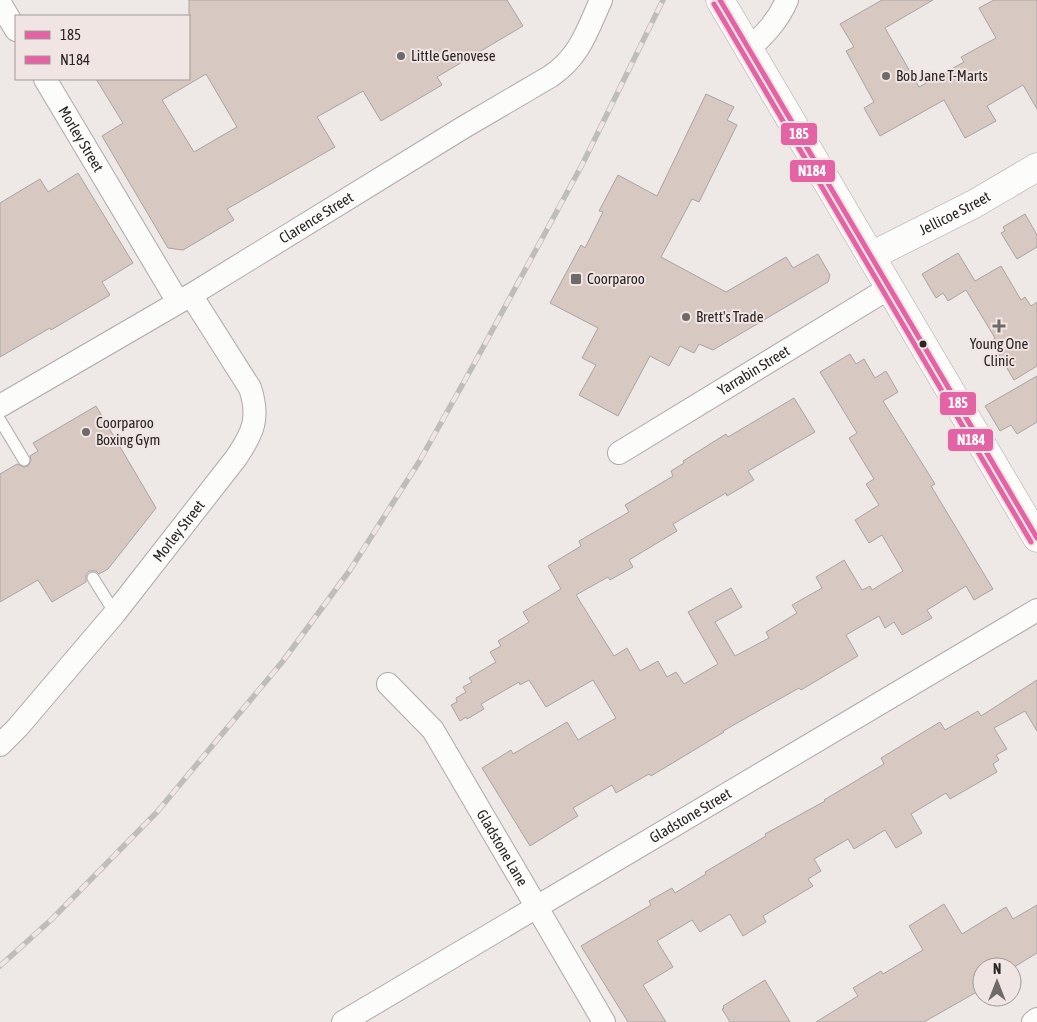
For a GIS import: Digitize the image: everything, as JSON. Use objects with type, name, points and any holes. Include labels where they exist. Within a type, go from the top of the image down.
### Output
[{"type":"main road","points":[[720,0],[1037,538]]},
{"type":"main road","name":"Jellicoe Street","points":[[871,256],[974,204],[1037,167]]},
{"type":"street","name":"Clarence Street","points":[[0,406],[185,299],[565,66],[581,44],[601,0]]},
{"type":"street","points":[[749,49],[770,30],[787,0]]},
{"type":"street","points":[[0,3],[15,28]]},
{"type":"street","name":"Morley Street","points":[[0,744],[18,727],[115,613],[236,458],[252,432],[256,412],[250,388],[185,299],[46,80]]},
{"type":"street","name":"Yarrabin Street","points":[[619,453],[889,288]]},
{"type":"street","name":"Gladstone Street","points":[[344,1022],[1037,610]]},
{"type":"street","name":"Gladstone Lane","points":[[388,684],[433,730],[604,1022]]},
{"type":"street","points":[[1033,1022],[1037,1020]]},
{"type":"lane","points":[[0,420],[24,460]]},
{"type":"lane","points":[[93,578],[115,613]]},
{"type":"building","points":[[189,0],[507,0],[523,26],[437,77],[442,85],[381,121],[363,91],[317,117],[335,147],[227,209],[234,220],[183,250],[168,248],[102,136],[123,123],[97,80],[190,80]],"holes":[[[206,74],[237,127],[194,152],[162,100]]]},
{"type":"building","points":[[882,0],[933,0],[885,28],[919,87],[964,62],[961,57],[996,38],[979,8],[994,0],[1037,0],[1037,109],[1023,85],[987,106],[996,121],[965,138],[944,100],[880,136],[864,108],[874,102],[846,51],[854,47],[840,24]]},
{"type":"building","points":[[706,94],[734,107],[727,120],[737,125],[699,202],[692,199],[661,257],[726,292],[786,257],[793,268],[818,254],[830,275],[828,282],[713,350],[699,344],[694,353],[680,346],[669,366],[650,356],[618,416],[579,395],[596,365],[582,358],[598,328],[550,303],[581,245],[585,248],[603,212],[599,211],[618,175],[657,196]]},
{"type":"building","points":[[78,173],[133,263],[102,282],[110,295],[51,330],[50,328],[0,357],[0,203],[40,179],[48,192]]},
{"type":"building","points":[[1025,214],[1037,235],[1037,247],[1017,259],[1001,233],[1005,231],[1003,227]]},
{"type":"building","points":[[958,253],[975,281],[1001,266],[1021,300],[1025,297],[1031,306],[1037,302],[1037,366],[1014,380],[991,341],[995,338],[966,290],[948,301],[943,293],[936,298],[922,274]]},
{"type":"building","points":[[850,354],[856,364],[864,359],[875,378],[886,371],[898,392],[883,401],[935,484],[931,486],[993,589],[974,600],[966,586],[927,610],[932,618],[902,635],[894,622],[885,628],[879,616],[846,635],[858,656],[801,690],[799,688],[723,731],[651,776],[649,774],[616,793],[612,785],[573,808],[578,816],[530,846],[482,768],[511,750],[513,754],[567,722],[578,740],[616,718],[593,680],[546,707],[529,680],[520,685],[519,682],[481,704],[484,709],[467,719],[466,717],[460,721],[451,705],[457,702],[456,698],[466,692],[463,687],[472,682],[469,678],[496,662],[490,652],[501,646],[498,641],[529,622],[523,612],[561,589],[548,566],[581,546],[579,541],[629,512],[625,505],[673,476],[671,471],[684,463],[683,461],[726,434],[728,437],[794,398],[815,432],[748,471],[754,480],[727,496],[726,493],[673,524],[677,531],[629,560],[633,567],[610,580],[608,577],[576,595],[614,656],[627,648],[640,671],[658,661],[667,677],[676,672],[684,684],[718,664],[688,612],[731,588],[742,607],[715,622],[735,656],[769,638],[766,632],[797,613],[792,605],[822,588],[816,577],[844,560],[862,590],[870,586],[872,590],[903,571],[882,535],[869,543],[855,520],[879,505],[866,484],[874,479],[849,438],[857,433],[820,372]]},
{"type":"building","points":[[1037,376],[1037,422],[1017,434],[1011,425],[1000,431],[985,406]]},
{"type":"building","points":[[96,406],[156,508],[108,569],[99,574],[96,571],[89,571],[86,575],[86,582],[52,602],[38,580],[0,602],[0,474],[17,464],[24,467],[28,466],[31,460],[30,456],[38,451],[33,443]]},
{"type":"building","points":[[1037,680],[1037,731],[1025,711],[994,728],[1007,749],[996,755],[999,760],[993,764],[997,772],[950,799],[946,793],[911,814],[922,833],[896,848],[885,830],[854,849],[848,839],[814,859],[821,871],[808,879],[813,886],[763,916],[766,922],[743,936],[730,914],[700,932],[692,920],[657,941],[673,967],[643,985],[666,1022],[628,1022],[581,946],[651,905],[649,901],[672,888],[675,893],[706,874],[705,872],[766,836],[765,834],[825,801],[884,764],[881,758],[940,722],[945,730],[978,711],[981,716]]},
{"type":"building","points":[[944,904],[962,934],[1006,907],[1013,919],[1037,905],[1037,953],[1022,962],[1022,957],[972,957],[972,995],[924,1022],[816,1022],[858,996],[853,988],[881,971],[883,974],[923,950],[909,926]]},
{"type":"building","points":[[765,980],[790,1022],[730,1022],[722,1009],[724,1008],[723,1006]]},
{"type":"railway","points":[[0,966],[52,919],[157,812],[283,661],[350,570],[419,462],[474,364],[583,163],[663,0]]},
{"type":"transit line","name":"185","points":[[720,0],[1037,538]]},
{"type":"transit line","name":"N184","points":[[714,4],[1031,542]]},
{"type":"place","name":"Little Genovese","points":[[401,56]]},
{"type":"place","name":"Bob Jane T-Marts","points":[[886,76]]},
{"type":"place","name":"Coorparoo","points":[[576,279]]},
{"type":"place","name":"Brett's Trade","points":[[686,317]]},
{"type":"place","name":"Young One Clinic","points":[[999,326]]},
{"type":"place","name":"Coorparoo Boxing Gym","points":[[86,432]]}]
